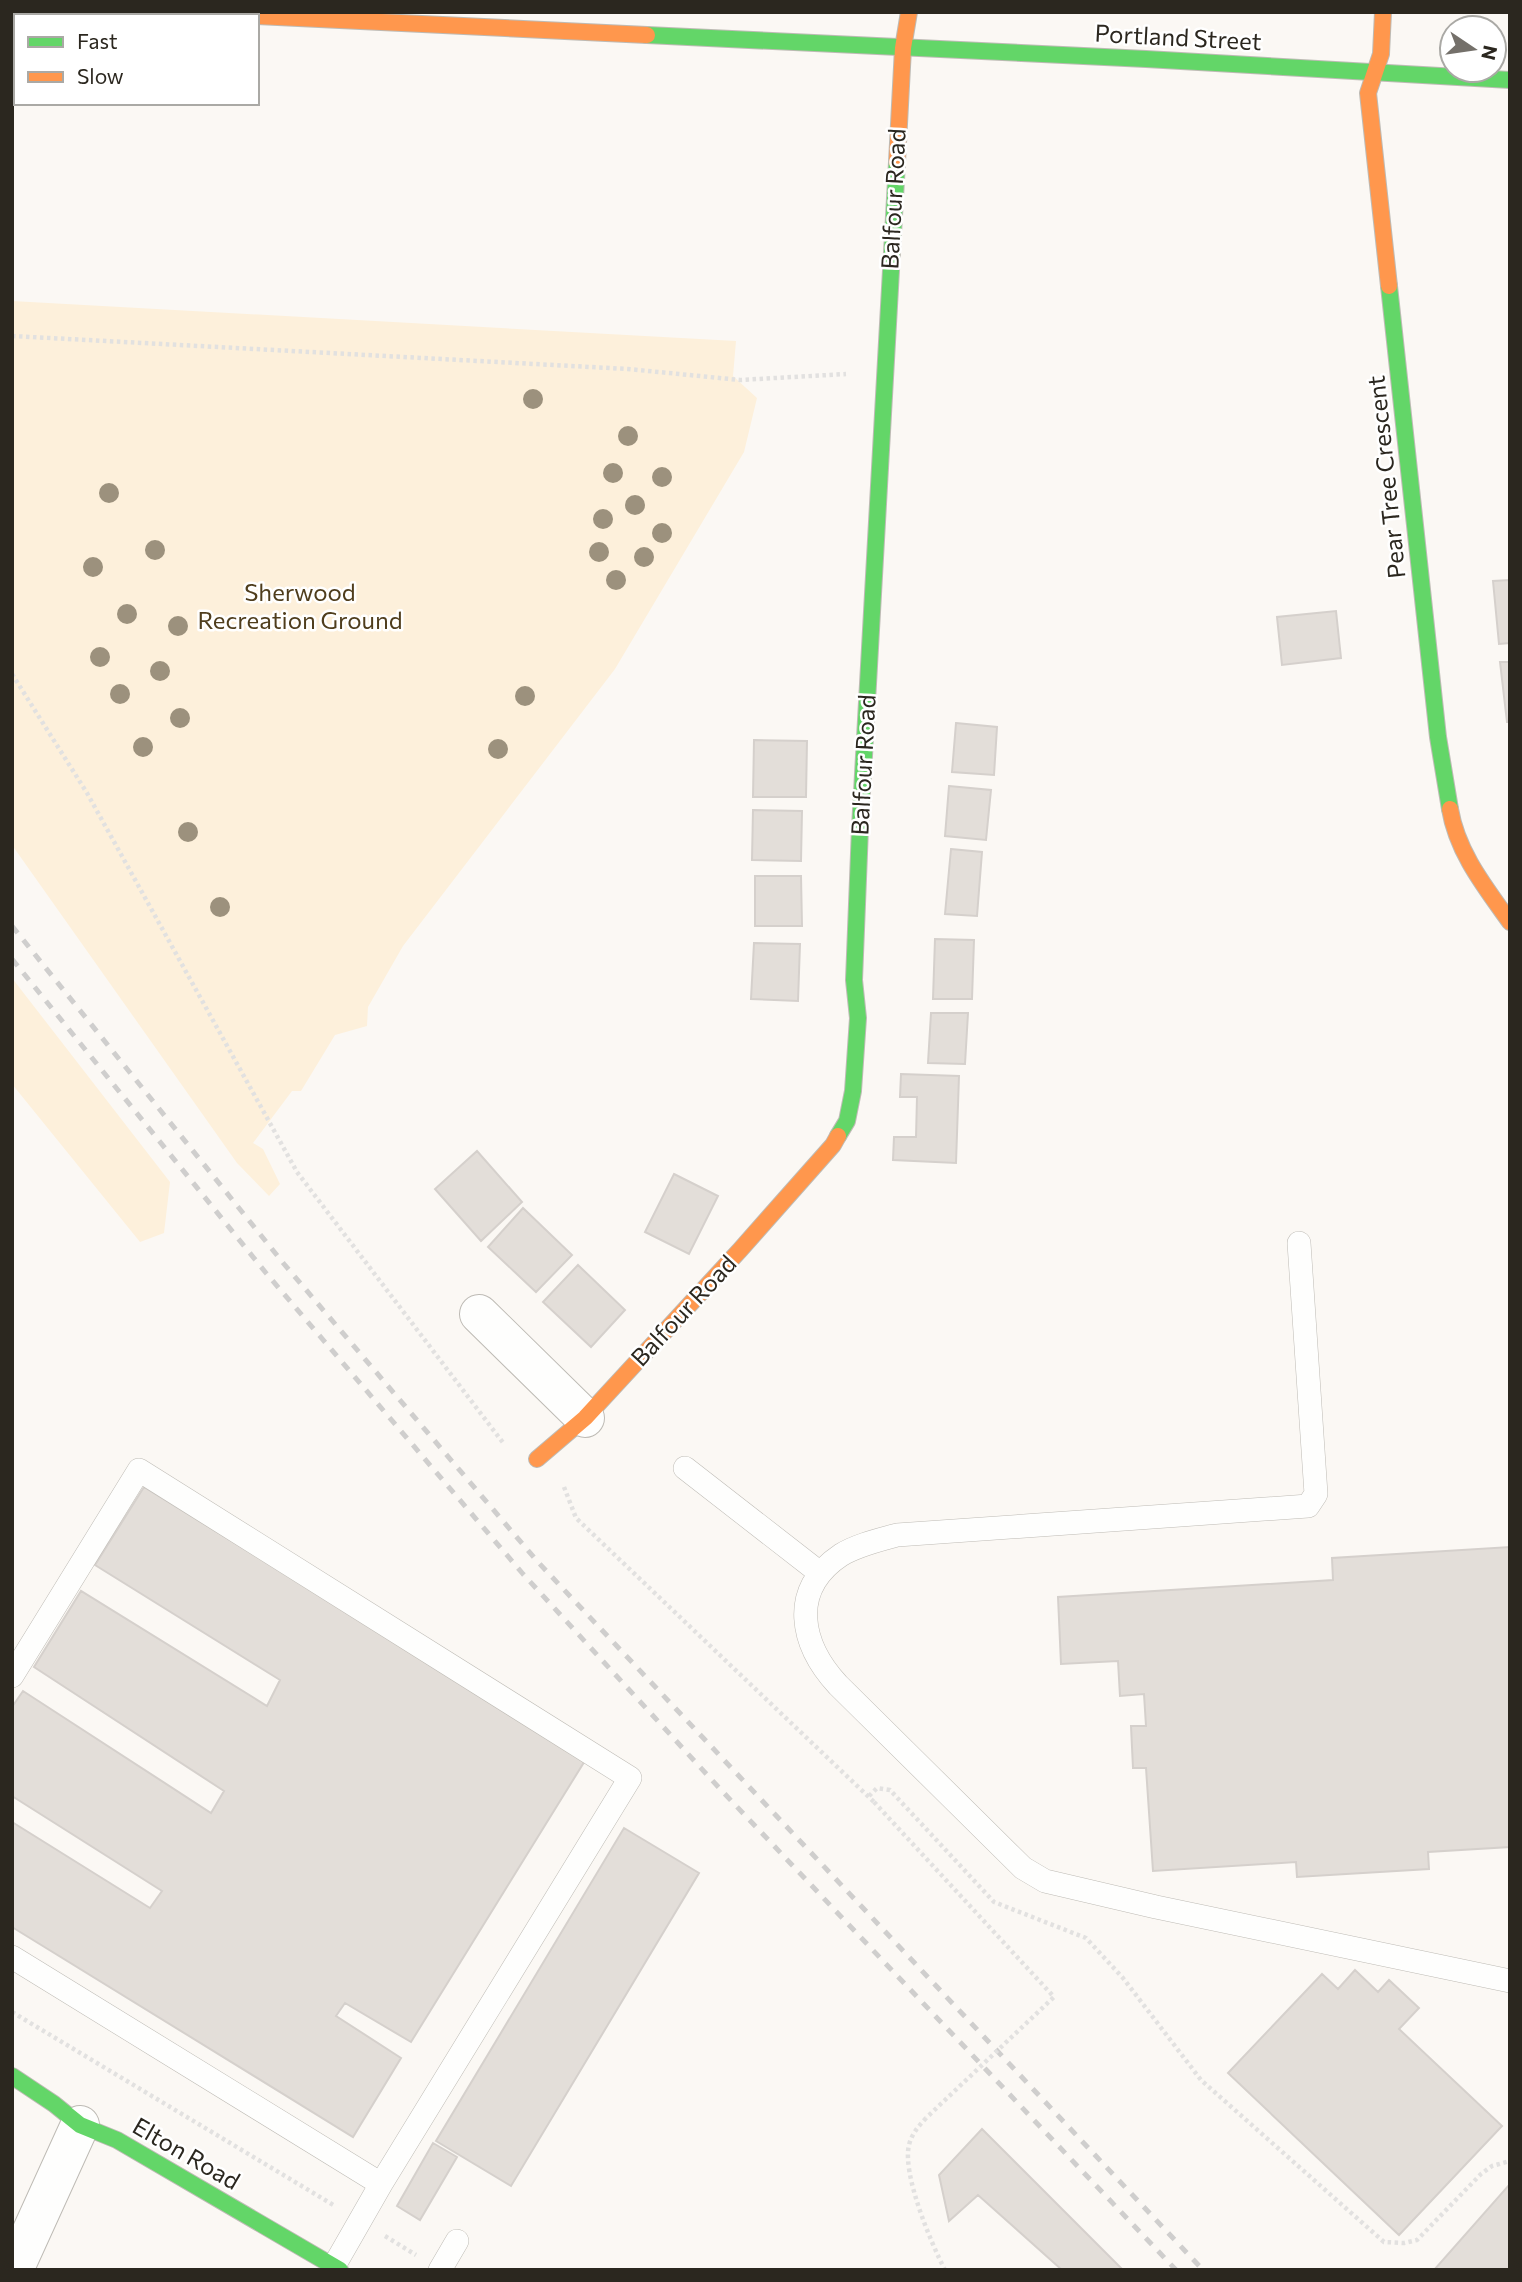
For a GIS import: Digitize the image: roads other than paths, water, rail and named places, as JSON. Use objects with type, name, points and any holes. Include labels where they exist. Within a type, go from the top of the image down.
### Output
[{"type":"street","points":[[181,12],[216,14]]},
{"type":"street","name":"Balfour Road","points":[[537,1460],[585,1418],[834,1145],[847,1121],[853,1091],[858,1018],[854,980],[859,842],[903,48],[909,12]]},
{"type":"street","name":"Pear Tree Crescent","points":[[1383,12],[1381,54],[1368,93],[1433,698],[1453,827],[1485,887],[1510,922]]},
{"type":"street","name":"Portland Street","points":[[259,16],[581,22],[903,48],[1510,80]]},
{"type":"street","points":[[479,1314],[585,1418]]},
{"type":"street","name":"Elton Road","points":[[12,2076],[80,2125],[117,2140],[337,2268]]},
{"type":"street","points":[[14,2270],[80,2125]]},
{"type":"lane","points":[[1299,1243],[1316,1494],[1308,1506],[897,1535],[853,1549],[841,1555],[820,1573],[811,1586],[804,1621],[817,1659],[826,1672],[863,1713],[1033,1875],[1045,1881],[1129,1901],[1510,1981]]},
{"type":"lane","points":[[685,1468],[820,1573]]},
{"type":"lane","points":[[12,1676],[139,1470],[630,1778],[381,2184],[359,2221],[337,2268]]},
{"type":"lane","points":[[12,1957],[381,2184]]},
{"type":"lane","points":[[440,2269],[457,2241]]},
{"type":"railway","points":[[12,926],[284,1264],[537,1561],[1203,2270]]},
{"type":"railway","points":[[12,959],[266,1273],[523,1574],[722,1791],[1176,2270]]},
{"type":"park label","name":"Sherwood Recreation Ground","points":[[300,607]]}]
